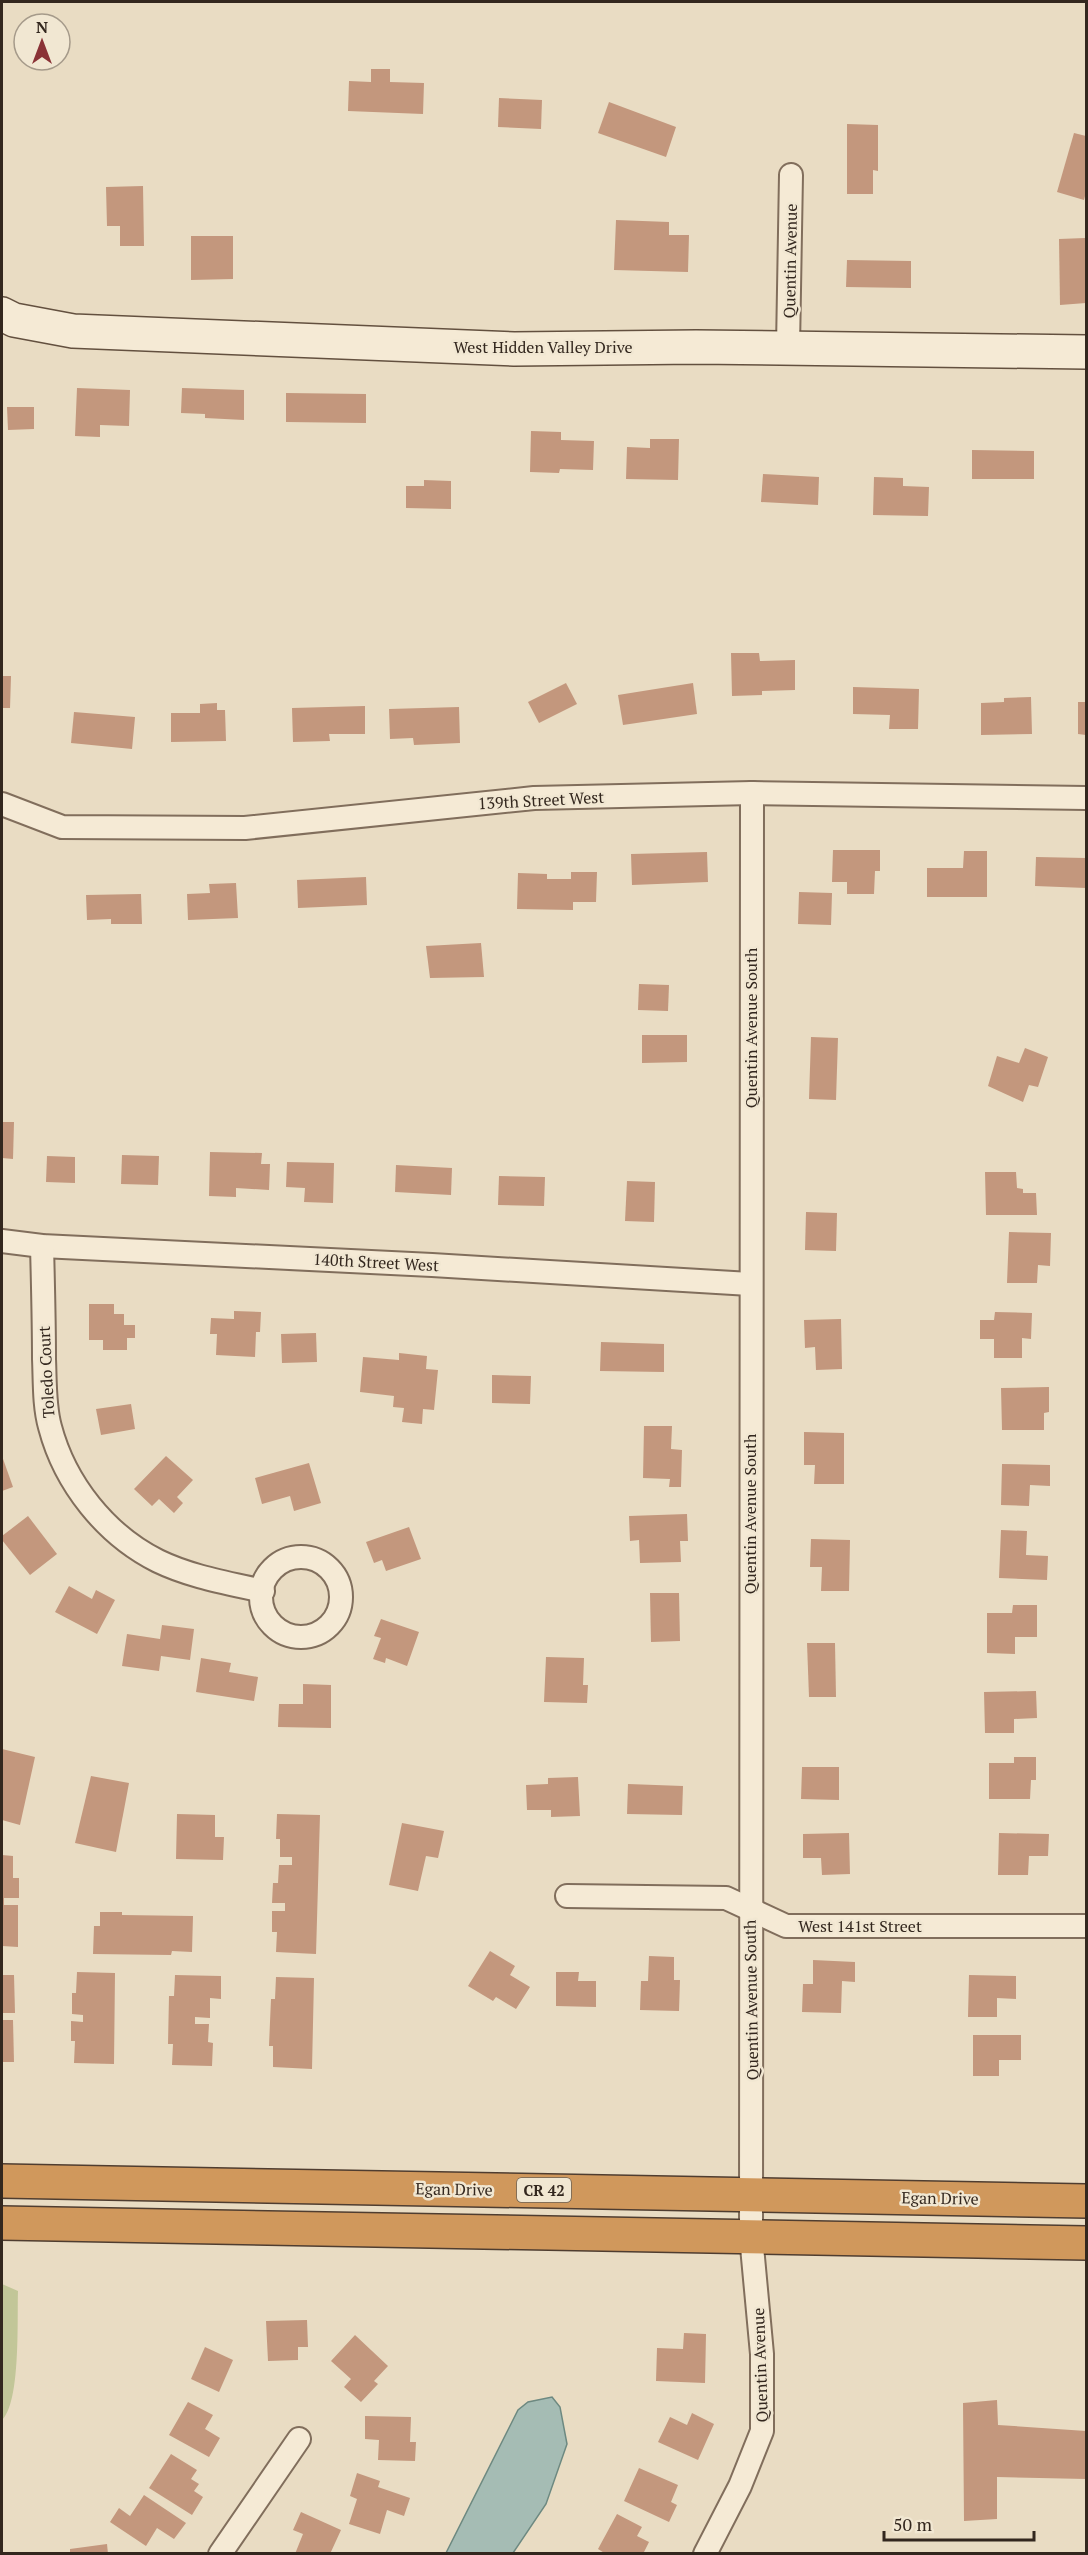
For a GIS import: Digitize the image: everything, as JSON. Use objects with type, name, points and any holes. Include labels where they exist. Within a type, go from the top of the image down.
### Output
[{"type":"highway","name":"Egan Drive","points":[[2,2181],[1086,2201]]},
{"type":"highway","points":[[2,2223],[1086,2243]]},
{"type":"street","name":"Quentin Avenue","points":[[788,348],[791,175]]},
{"type":"street","name":"West Hidden Valley Drive","points":[[2,314],[14,320],[73,332],[514,349],[788,348],[1086,352]]},
{"type":"street","name":"139th Street West","points":[[2,804],[62,827],[245,828],[534,798],[752,793],[1086,798]]},
{"type":"street","name":"Quentin Avenue South","points":[[751,2236],[753,2194],[750,1909],[752,793]]},
{"type":"street","name":"140th Street West","points":[[2,1241],[42,1246],[432,1265],[750,1284]]},
{"type":"street","name":"Toledo Court","points":[[42,1246],[45,1390],[49,1426],[61,1457],[78,1488],[99,1518],[130,1545],[159,1562],[195,1575],[263,1591]]},
{"type":"street","name":"West 141st Street","points":[[567,1896],[726,1898],[786,1926],[1086,1926]]},
{"type":"street","name":"Quentin Avenue","points":[[705,2553],[740,2486],[762,2431],[762,2354],[751,2236]]},
{"type":"street","points":[[220,2553],[299,2439]]},
{"type":"green space","points":[[2,2284],[18,2291],[18,2339],[12,2396],[2,2420]]},
{"type":"water","points":[[552,2397],[560,2407],[567,2444],[546,2504],[513,2553],[446,2553],[518,2410],[528,2402]]},
{"type":"building","points":[[371,69],[390,69],[390,82],[424,83],[423,114],[348,111],[349,81],[371,82]]},
{"type":"building","points":[[499,98],[542,100],[541,129],[498,127]]},
{"type":"building","points":[[609,102],[676,127],[666,157],[598,133]]},
{"type":"building","points":[[847,124],[878,125],[878,171],[873,170],[873,194],[847,194]]},
{"type":"building","points":[[1074,133],[1086,136],[1084,200],[1057,192]]},
{"type":"building","points":[[143,186],[144,246],[120,246],[120,226],[107,226],[106,187]]},
{"type":"building","points":[[616,220],[669,222],[669,235],[689,235],[688,272],[614,270]]},
{"type":"building","points":[[191,236],[233,236],[233,279],[191,280]]},
{"type":"building","points":[[1085,238],[1086,303],[1060,305],[1059,239]]},
{"type":"building","points":[[847,260],[911,261],[911,288],[846,287]]},
{"type":"building","points":[[77,388],[130,390],[129,426],[100,425],[100,437],[75,436]]},
{"type":"building","points":[[182,388],[244,390],[244,420],[205,418],[205,414],[181,413]]},
{"type":"building","points":[[286,393],[366,394],[366,423],[286,422]]},
{"type":"building","points":[[7,407],[34,407],[34,429],[8,430]]},
{"type":"building","points":[[531,431],[561,432],[561,440],[594,441],[593,470],[560,469],[559,473],[530,472]]},
{"type":"building","points":[[650,439],[679,439],[678,480],[626,479],[627,447],[650,448]]},
{"type":"building","points":[[972,450],[1034,451],[1034,479],[972,479]]},
{"type":"building","points":[[763,474],[819,477],[818,505],[761,502]]},
{"type":"building","points":[[874,477],[903,478],[903,486],[929,487],[928,516],[873,515]]},
{"type":"building","points":[[424,480],[451,481],[451,509],[406,508],[406,486],[424,486]]},
{"type":"building","points":[[731,653],[759,653],[760,661],[795,660],[795,690],[762,691],[762,695],[732,696]]},
{"type":"building","points":[[2,676],[11,676],[10,708],[2,708]]},
{"type":"building","points":[[566,683],[577,704],[539,723],[528,702]]},
{"type":"building","points":[[693,683],[697,714],[623,725],[618,695]]},
{"type":"building","points":[[853,687],[919,689],[918,729],[889,729],[890,715],[853,714]]},
{"type":"building","points":[[1031,697],[1032,734],[981,735],[981,703],[1004,702],[1004,698]]},
{"type":"building","points":[[1078,702],[1086,702],[1086,735],[1078,734]]},
{"type":"building","points":[[217,703],[217,710],[225,710],[226,741],[171,742],[171,713],[200,713],[200,704]]},
{"type":"building","points":[[365,706],[365,734],[329,734],[330,741],[293,742],[292,708]]},
{"type":"building","points":[[459,707],[460,743],[414,745],[413,738],[390,739],[389,709]]},
{"type":"building","points":[[74,712],[135,717],[132,749],[71,743]]},
{"type":"building","points":[[833,850],[880,850],[880,871],[875,871],[874,894],[847,894],[847,882],[832,882]]},
{"type":"building","points":[[964,851],[987,851],[987,897],[927,897],[927,868],[963,868]]},
{"type":"building","points":[[707,852],[708,882],[632,885],[631,854]]},
{"type":"building","points":[[1036,857],[1086,858],[1086,888],[1035,886]]},
{"type":"building","points":[[571,872],[597,872],[596,902],[573,902],[573,910],[517,909],[518,873],[547,874],[547,879],[571,879]]},
{"type":"building","points":[[366,877],[367,905],[298,908],[297,880]]},
{"type":"building","points":[[236,883],[238,918],[188,920],[187,894],[210,893],[209,884]]},
{"type":"building","points":[[799,892],[832,893],[831,925],[798,924]]},
{"type":"building","points":[[141,894],[142,924],[111,924],[111,919],[87,920],[86,895]]},
{"type":"building","points":[[481,943],[484,977],[430,978],[426,946]]},
{"type":"building","points":[[639,984],[669,985],[668,1011],[638,1010]]},
{"type":"building","points":[[642,1035],[687,1035],[687,1062],[642,1063]]},
{"type":"building","points":[[811,1037],[838,1038],[836,1100],[809,1099]]},
{"type":"building","points":[[1025,1048],[1048,1057],[1038,1087],[1029,1085],[1023,1102],[988,1086],[997,1056],[1019,1063]]},
{"type":"building","points":[[2,1122],[14,1122],[13,1159],[2,1158]]},
{"type":"building","points":[[210,1152],[262,1153],[261,1164],[270,1164],[269,1190],[236,1188],[236,1197],[209,1196]]},
{"type":"building","points":[[122,1155],[159,1156],[158,1185],[121,1184]]},
{"type":"building","points":[[47,1156],[75,1157],[75,1183],[46,1182]]},
{"type":"building","points":[[287,1162],[334,1163],[333,1203],[304,1202],[305,1188],[286,1187]]},
{"type":"building","points":[[396,1165],[452,1168],[451,1195],[395,1192]]},
{"type":"building","points":[[985,1172],[1016,1172],[1017,1188],[1023,1189],[1023,1193],[1036,1193],[1037,1215],[986,1215]]},
{"type":"building","points":[[499,1176],[545,1177],[544,1206],[498,1205]]},
{"type":"building","points":[[627,1181],[655,1182],[654,1222],[625,1221]]},
{"type":"building","points":[[806,1212],[837,1213],[836,1251],[805,1250]]},
{"type":"building","points":[[1009,1232],[1051,1233],[1050,1266],[1038,1265],[1037,1283],[1007,1283]]},
{"type":"building","points":[[89,1304],[114,1304],[114,1314],[124,1314],[124,1325],[135,1325],[135,1338],[127,1338],[127,1350],[103,1350],[103,1340],[89,1340]]},
{"type":"building","points":[[234,1311],[261,1312],[260,1332],[256,1332],[255,1357],[216,1355],[217,1334],[210,1334],[211,1318],[234,1319]]},
{"type":"building","points":[[995,1312],[1032,1313],[1031,1339],[1022,1338],[1022,1358],[994,1358],[994,1339],[980,1339],[980,1320],[994,1320]]},
{"type":"building","points":[[841,1319],[842,1369],[816,1370],[815,1347],[805,1348],[804,1320]]},
{"type":"building","points":[[316,1333],[317,1362],[282,1363],[281,1334]]},
{"type":"building","points":[[601,1342],[664,1344],[664,1372],[600,1371]]},
{"type":"building","points":[[399,1353],[427,1356],[426,1369],[438,1370],[434,1410],[423,1409],[422,1424],[402,1422],[404,1408],[393,1407],[394,1396],[360,1392],[363,1357],[399,1360]]},
{"type":"building","points":[[492,1375],[531,1376],[530,1404],[492,1403]]},
{"type":"building","points":[[1049,1387],[1049,1412],[1044,1413],[1044,1430],[1002,1430],[1001,1388]]},
{"type":"building","points":[[131,1404],[135,1429],[101,1435],[96,1409]]},
{"type":"building","points":[[644,1426],[672,1426],[671,1449],[682,1450],[681,1487],[669,1487],[670,1479],[643,1478]]},
{"type":"building","points":[[804,1432],[844,1433],[844,1484],[814,1484],[815,1465],[804,1465]]},
{"type":"building","points":[[2,1456],[13,1487],[2,1491]]},
{"type":"building","points":[[166,1456],[193,1480],[177,1497],[183,1503],[174,1513],[159,1499],[152,1506],[134,1489]]},
{"type":"building","points":[[309,1463],[321,1503],[294,1511],[290,1496],[262,1504],[255,1478]]},
{"type":"building","points":[[1002,1464],[1050,1465],[1050,1486],[1030,1485],[1029,1506],[1001,1505]]},
{"type":"building","points":[[687,1514],[688,1541],[680,1541],[681,1562],[640,1563],[639,1540],[630,1541],[629,1516]]},
{"type":"building","points":[[28,1516],[57,1554],[30,1575],[2,1540],[2,1536]]},
{"type":"building","points":[[409,1527],[421,1559],[386,1571],[382,1560],[374,1563],[366,1542]]},
{"type":"building","points":[[1001,1530],[1027,1531],[1026,1555],[1048,1556],[1047,1580],[999,1578]]},
{"type":"building","points":[[811,1539],[850,1540],[849,1591],[821,1591],[822,1567],[810,1567]]},
{"type":"building","points":[[69,1586],[92,1599],[96,1590],[115,1600],[97,1634],[55,1612]]},
{"type":"building","points":[[650,1593],[679,1593],[680,1641],[651,1642]]},
{"type":"building","points":[[1013,1605],[1037,1605],[1037,1637],[1015,1637],[1015,1654],[987,1653],[987,1613],[1012,1613]]},
{"type":"building","points":[[381,1619],[419,1632],[407,1666],[386,1658],[385,1663],[373,1659],[381,1638],[374,1636]]},
{"type":"building","points":[[162,1625],[194,1629],[190,1660],[161,1656],[159,1671],[122,1666],[127,1634],[160,1639]]},
{"type":"building","points":[[807,1643],[835,1643],[836,1697],[809,1697]]},
{"type":"building","points":[[546,1657],[584,1658],[583,1685],[588,1685],[587,1703],[544,1702]]},
{"type":"building","points":[[201,1658],[231,1663],[229,1672],[258,1677],[254,1701],[196,1692]]},
{"type":"building","points":[[303,1684],[331,1685],[331,1728],[278,1727],[279,1704],[303,1704]]},
{"type":"building","points":[[1036,1691],[1037,1718],[1014,1719],[1014,1733],[985,1733],[984,1692]]},
{"type":"building","points":[[2,1749],[35,1757],[20,1825],[2,1820]]},
{"type":"building","points":[[1014,1757],[1036,1757],[1036,1780],[1031,1780],[1030,1799],[989,1799],[989,1763],[1014,1763]]},
{"type":"building","points":[[802,1767],[839,1767],[839,1800],[801,1799]]},
{"type":"building","points":[[91,1776],[129,1783],[116,1852],[75,1843]]},
{"type":"building","points":[[578,1777],[580,1816],[551,1817],[551,1810],[527,1810],[526,1785],[548,1784],[548,1778]]},
{"type":"building","points":[[628,1784],[683,1786],[682,1815],[627,1814]]},
{"type":"building","points":[[177,1814],[215,1815],[215,1837],[224,1837],[223,1860],[176,1859]]},
{"type":"building","points":[[277,1814],[320,1815],[316,1954],[276,1952],[277,1932],[272,1932],[272,1911],[285,1911],[285,1903],[272,1903],[273,1883],[278,1883],[279,1865],[292,1865],[292,1857],[280,1857],[280,1839],[276,1839]]},
{"type":"building","points":[[402,1823],[444,1831],[438,1858],[426,1856],[418,1891],[389,1885]]},
{"type":"building","points":[[849,1833],[850,1874],[822,1875],[821,1858],[803,1858],[803,1834]]},
{"type":"building","points":[[999,1833],[1049,1834],[1048,1856],[1029,1856],[1028,1875],[998,1875]]},
{"type":"building","points":[[2,1855],[13,1856],[13,1878],[19,1878],[19,1898],[4,1898],[4,1905],[18,1905],[18,1947],[2,1946]]},
{"type":"building","points":[[100,1912],[122,1912],[122,1915],[193,1916],[192,1952],[172,1951],[171,1955],[93,1954],[94,1926],[100,1926]]},
{"type":"building","points":[[490,1951],[515,1966],[510,1975],[530,1987],[516,2009],[496,1997],[493,2001],[468,1986]]},
{"type":"building","points":[[649,1956],[674,1957],[674,1980],[680,1980],[679,2011],[640,2010],[641,1981],[648,1981]]},
{"type":"building","points":[[813,1960],[855,1962],[855,1982],[842,1981],[841,2013],[802,2012],[803,1984],[813,1984]]},
{"type":"building","points":[[77,1972],[115,1973],[114,2064],[74,2063],[75,2041],[71,2041],[71,2021],[83,2022],[83,2015],[72,2014],[72,1993],[76,1993]]},
{"type":"building","points":[[556,1972],[579,1972],[578,1981],[596,1981],[596,2007],[556,2006]]},
{"type":"building","points":[[2,1975],[14,1975],[15,2013],[2,2013]]},
{"type":"building","points":[[175,1975],[221,1976],[221,1999],[210,1998],[210,2018],[195,2017],[195,2024],[209,2024],[208,2042],[213,2043],[212,2066],[172,2065],[173,2044],[168,2044],[169,1996],[174,1996]]},
{"type":"building","points":[[969,1975],[1016,1976],[1016,1999],[997,1998],[997,2017],[968,2017]]},
{"type":"building","points":[[276,1977],[314,1978],[312,2069],[273,2067],[273,2046],[269,2046],[271,1999],[275,1999]]},
{"type":"building","points":[[2,2020],[13,2020],[14,2062],[2,2062]]},
{"type":"building","points":[[973,2035],[1021,2035],[1021,2060],[999,2060],[999,2076],[973,2076]]},
{"type":"building","points":[[307,2320],[308,2347],[298,2347],[298,2360],[268,2361],[266,2321]]},
{"type":"building","points":[[684,2333],[706,2334],[705,2383],[656,2381],[657,2348],[683,2349]]},
{"type":"building","points":[[355,2335],[388,2366],[374,2381],[378,2384],[361,2402],[344,2387],[351,2379],[331,2361]]},
{"type":"building","points":[[205,2347],[233,2360],[219,2392],[191,2379]]},
{"type":"building","points":[[997,2400],[998,2425],[1086,2431],[1086,2479],[997,2477],[997,2519],[964,2521],[963,2403]]},
{"type":"building","points":[[188,2402],[213,2415],[205,2429],[220,2438],[209,2457],[169,2435]]},
{"type":"building","points":[[692,2413],[714,2424],[698,2460],[658,2442],[670,2417],[687,2425]]},
{"type":"building","points":[[365,2416],[411,2417],[410,2442],[416,2442],[415,2461],[378,2460],[379,2440],[365,2439]]},
{"type":"building","points":[[171,2454],[197,2470],[191,2479],[199,2484],[194,2491],[203,2497],[192,2515],[149,2488]]},
{"type":"building","points":[[639,2468],[678,2485],[671,2502],[677,2505],[669,2522],[624,2501]]},
{"type":"building","points":[[357,2473],[380,2481],[378,2487],[410,2498],[404,2516],[387,2510],[380,2534],[349,2524],[357,2499],[350,2496]]},
{"type":"building","points":[[144,2495],[186,2523],[174,2539],[157,2528],[146,2546],[110,2522],[119,2508],[130,2516]]},
{"type":"building","points":[[301,2512],[341,2530],[330,2554],[295,2554],[303,2534],[293,2530]]},
{"type":"building","points":[[617,2514],[642,2527],[637,2536],[649,2542],[643,2554],[606,2554],[598,2549]]},
{"type":"building","points":[[107,2544],[108,2554],[70,2554],[70,2549]]}]
